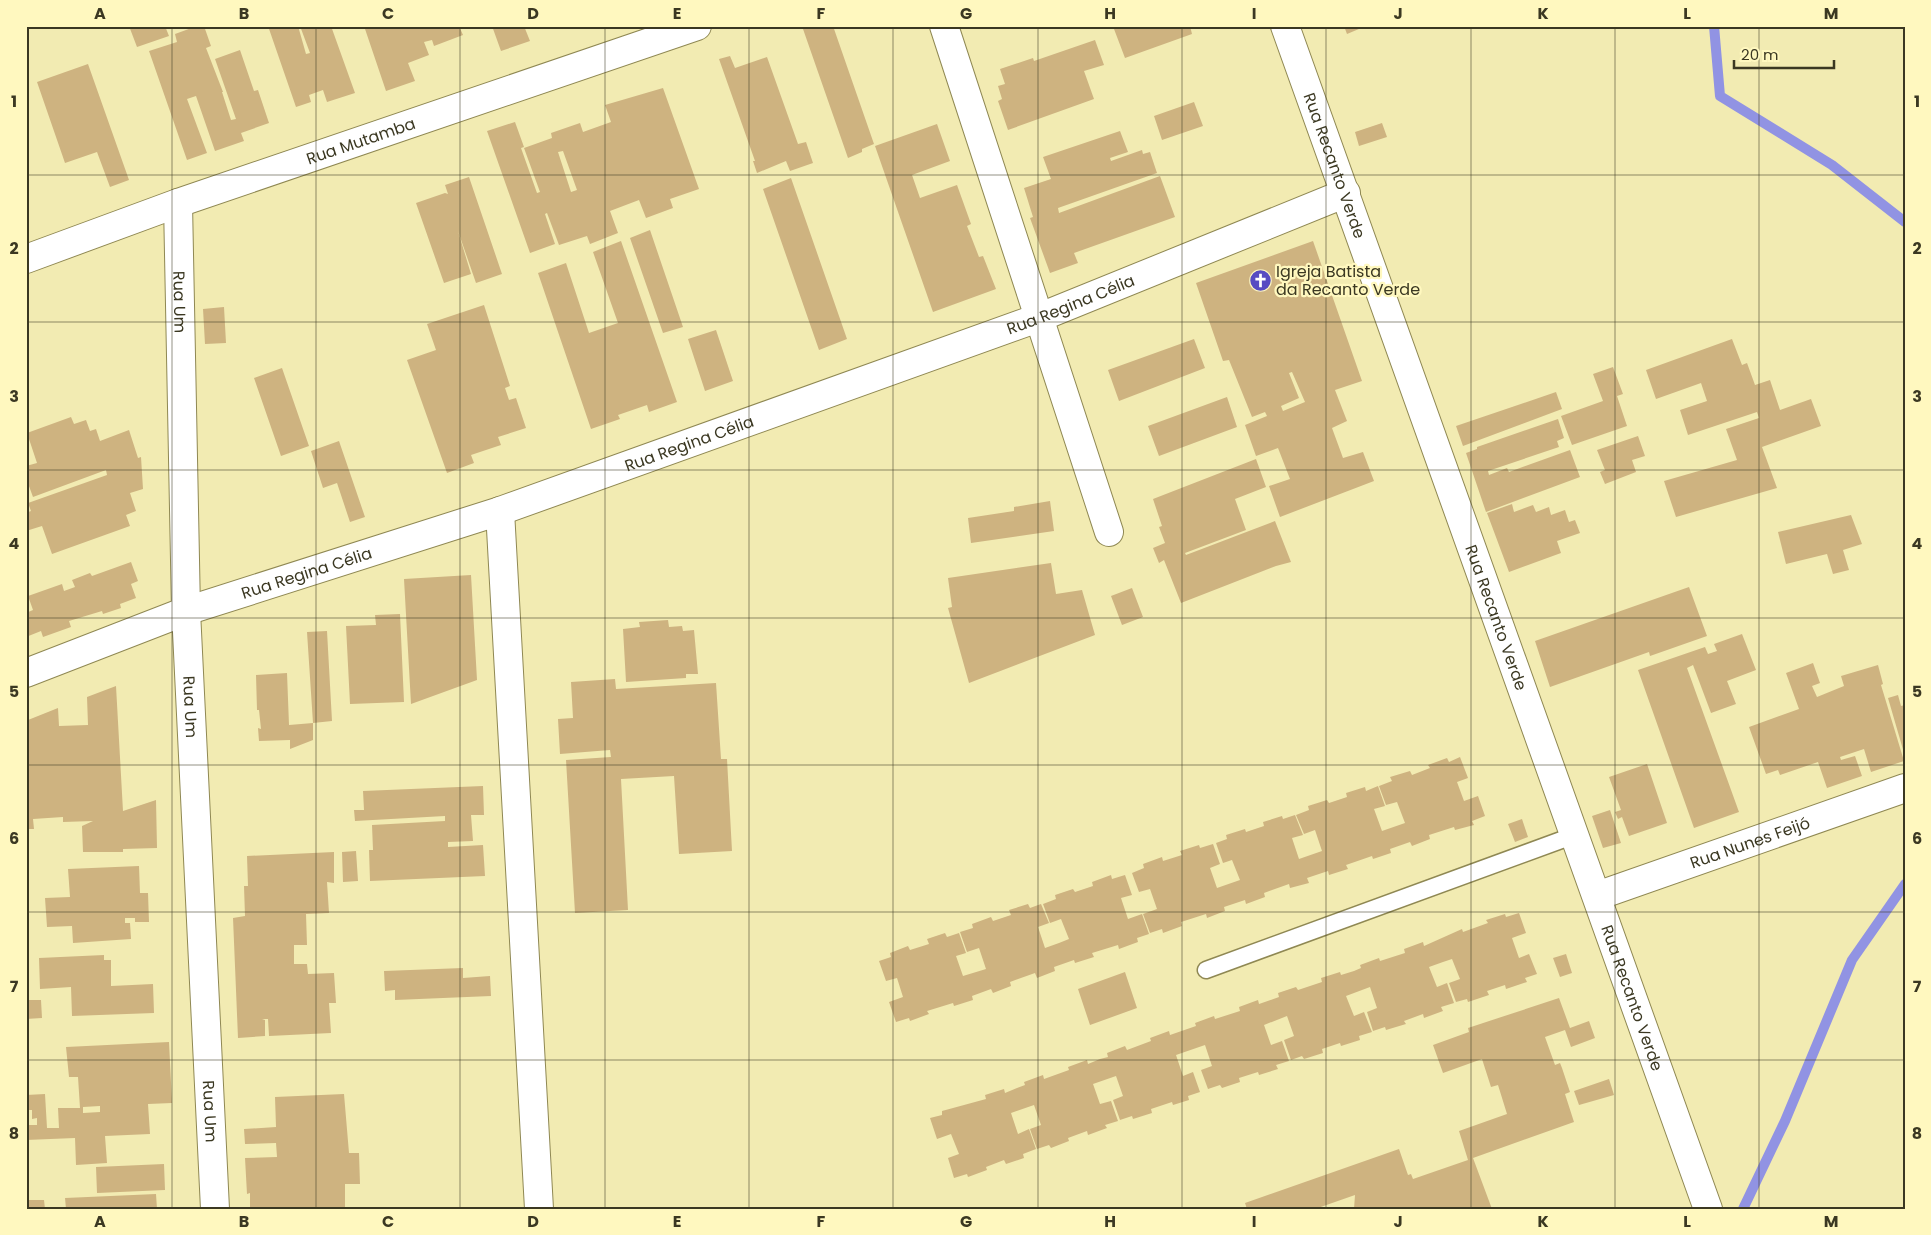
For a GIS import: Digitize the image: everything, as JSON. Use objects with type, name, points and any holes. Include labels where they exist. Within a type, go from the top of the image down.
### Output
[{"type":"street","name":"Rua Mutamba","points":[[26,259],[178,203],[697,26]]},
{"type":"street","points":[[944,26],[1109,532]]},
{"type":"street","name":"Rua Recanto Verde","points":[[1285,26],[1708,1209]]},
{"type":"street","name":"Rua Regina Célia","points":[[26,673],[186,611],[500,511],[1038,318],[1346,193]]},
{"type":"street","name":"Rua Um","points":[[178,203],[186,611],[215,1209]]},
{"type":"street","points":[[500,511],[539,1209]]},
{"type":"street","name":"Rua Nunes Feijó","points":[[1597,896],[1905,788]]},
{"type":"lane","points":[[1206,970],[1575,835]]},
{"type":"building","points":[[129,26],[165,26],[169,36],[137,47]]},
{"type":"building","points":[[197,26],[204,26],[211,46],[206,48],[223,92],[231,120],[236,119],[215,59],[240,50],[254,91],[258,90],[269,123],[241,133],[244,141],[215,151],[196,96],[187,99],[207,153],[187,160],[149,51],[177,42],[175,34]]},
{"type":"building","points":[[268,26],[298,26],[306,54],[310,53],[300,26],[331,26],[355,93],[327,102],[323,90],[309,95],[311,102],[296,107]]},
{"type":"building","points":[[364,26],[459,26],[463,35],[434,46],[432,40],[424,42],[429,55],[408,63],[415,81],[386,91]]},
{"type":"building","points":[[492,26],[524,26],[530,41],[501,51]]},
{"type":"building","points":[[811,26],[833,26],[874,144],[848,158],[803,29]]},
{"type":"building","points":[[1122,26],[1190,26],[1192,34],[1125,58],[1114,29]]},
{"type":"building","points":[[1344,26],[1366,26],[1347,34]]},
{"type":"building","points":[[1095,40],[1104,65],[1084,71],[1094,99],[1008,130],[998,101],[1002,99],[998,86],[1005,84],[1000,69],[1033,58],[1034,61]]},
{"type":"building","points":[[730,56],[735,68],[767,57],[798,144],[806,142],[813,163],[790,171],[786,161],[757,173],[753,161],[755,161],[719,59]]},
{"type":"building","points":[[88,64],[129,180],[110,187],[97,152],[65,163],[37,82]]},
{"type":"building","points":[[663,88],[699,189],[670,199],[673,208],[646,218],[639,200],[610,211],[618,233],[590,244],[587,236],[559,245],[547,213],[545,214],[555,244],[530,253],[487,131],[515,122],[524,147],[521,148],[537,193],[540,192],[524,148],[552,138],[551,133],[580,123],[583,132],[611,122],[605,105]],"holes":[[[563,151],[577,190],[571,192],[558,152]]]},
{"type":"building","points":[[1194,102],[1203,126],[1162,140],[1154,116]]},
{"type":"building","points":[[1382,123],[1387,137],[1359,146],[1355,132]]},
{"type":"building","points":[[937,124],[950,161],[912,175],[920,198],[957,185],[971,224],[967,226],[979,257],[983,256],[996,289],[933,312],[875,146]]},
{"type":"building","points":[[1120,131],[1128,152],[1110,158],[1111,161],[1142,150],[1143,154],[1150,152],[1157,173],[1058,208],[1059,213],[1160,176],[1175,217],[1074,253],[1078,263],[1050,273],[1030,218],[1033,217],[1024,188],[1051,179],[1043,157]]},
{"type":"building","points":[[469,177],[502,274],[476,283],[458,231],[471,274],[444,283],[416,203],[445,193],[448,194],[445,185]]},
{"type":"building","points":[[791,178],[847,339],[819,350],[763,189]]},
{"type":"building","points":[[650,230],[683,327],[663,333],[630,238]]},
{"type":"building","points":[[621,241],[677,402],[649,412],[647,405],[618,415],[620,419],[591,429],[538,273],[566,263],[589,333],[618,323],[593,252]]},
{"type":"building","points":[[1313,241],[1362,381],[1335,390],[1347,421],[1332,428],[1343,458],[1363,452],[1374,481],[1280,517],[1269,486],[1290,479],[1278,448],[1256,456],[1245,425],[1267,416],[1265,412],[1252,417],[1229,360],[1223,361],[1196,283]],"holes":[[[1292,372],[1305,402],[1283,411],[1281,406],[1299,398],[1289,373]]]},
{"type":"building","points":[[484,305],[510,386],[505,388],[509,400],[516,398],[526,428],[498,437],[501,445],[471,455],[474,463],[447,473],[407,360],[436,350],[427,324]]},
{"type":"building","points":[[224,307],[226,343],[205,344],[203,309]]},
{"type":"building","points":[[716,330],[733,381],[705,391],[688,339]]},
{"type":"building","points":[[1194,339],[1205,368],[1119,401],[1108,370]]},
{"type":"building","points":[[1732,339],[1742,365],[1747,363],[1755,385],[1770,380],[1780,410],[1811,399],[1821,426],[1762,447],[1777,488],[1676,517],[1664,481],[1737,460],[1726,429],[1759,418],[1757,412],[1688,435],[1680,410],[1707,401],[1701,383],[1656,399],[1646,370]]},
{"type":"building","points":[[1613,367],[1623,394],[1617,396],[1627,426],[1572,445],[1561,416],[1603,401],[1593,374]]},
{"type":"building","points":[[282,368],[309,446],[281,456],[254,378]]},
{"type":"building","points":[[1556,392],[1562,409],[1463,446],[1456,426]]},
{"type":"building","points":[[1227,397],[1237,427],[1159,456],[1148,426]]},
{"type":"building","points":[[71,417],[74,424],[86,420],[90,431],[96,429],[100,441],[129,430],[138,458],[141,457],[143,489],[130,493],[136,511],[126,515],[130,526],[52,554],[42,526],[26,531],[26,513],[31,511],[28,503],[107,475],[106,470],[33,497],[26,478],[26,466],[37,463],[27,433]]},
{"type":"building","points":[[1558,419],[1564,438],[1557,441],[1559,447],[1488,471],[1489,475],[1507,468],[1509,472],[1570,450],[1580,477],[1486,512],[1466,453],[1477,449],[1477,447]]},
{"type":"building","points":[[1638,436],[1645,456],[1632,460],[1636,472],[1605,484],[1600,472],[1605,470],[1597,450]]},
{"type":"building","points":[[339,441],[365,517],[350,522],[337,483],[323,488],[311,451]]},
{"type":"building","points":[[1256,459],[1266,487],[1235,499],[1246,530],[1185,553],[1186,555],[1275,521],[1291,562],[1181,603],[1164,560],[1159,563],[1153,548],[1165,543],[1159,527],[1162,526],[1153,499]]},
{"type":"building","points":[[1050,501],[1054,531],[971,543],[968,518],[1014,511],[1014,507]]},
{"type":"building","points":[[1512,504],[1514,512],[1533,505],[1536,512],[1549,507],[1551,515],[1565,510],[1569,522],[1575,520],[1580,533],[1557,541],[1561,553],[1509,572],[1487,513]]},
{"type":"building","points":[[1851,515],[1862,544],[1843,550],[1849,570],[1833,574],[1827,554],[1786,564],[1778,532]]},
{"type":"building","points":[[131,562],[138,581],[131,584],[136,598],[120,604],[121,608],[103,614],[102,611],[69,621],[71,627],[43,637],[41,631],[26,637],[26,613],[33,610],[28,596],[62,584],[64,591],[75,587],[72,580],[90,573],[92,576]]},
{"type":"building","points":[[1051,563],[1056,594],[1082,590],[1095,635],[969,683],[948,608],[952,607],[948,578]]},
{"type":"building","points":[[471,575],[477,680],[411,704],[404,579]]},
{"type":"building","points":[[1689,587],[1707,636],[1650,656],[1649,652],[1550,687],[1535,641]]},
{"type":"building","points":[[1132,588],[1143,617],[1122,625],[1111,596]]},
{"type":"building","points":[[400,614],[404,702],[350,704],[346,626],[376,625],[375,615]]},
{"type":"building","points":[[668,620],[669,627],[682,626],[683,631],[694,630],[698,674],[686,674],[686,678],[626,682],[623,629],[640,627],[639,622]]},
{"type":"building","points":[[327,631],[332,721],[313,723],[307,632]]},
{"type":"building","points":[[1742,634],[1756,670],[1727,681],[1736,704],[1711,713],[1693,665],[1687,668],[1739,812],[1694,828],[1638,670],[1705,647],[1708,654],[1717,651],[1714,644]]},
{"type":"building","points":[[1813,663],[1820,683],[1812,686],[1817,697],[1844,686],[1841,676],[1878,665],[1883,684],[1881,685],[1904,761],[1871,772],[1864,749],[1840,757],[1841,760],[1855,756],[1862,776],[1827,788],[1818,762],[1780,775],[1778,770],[1766,774],[1749,727],[1799,709],[1786,673]]},
{"type":"building","points":[[287,673],[289,725],[313,723],[313,740],[290,749],[290,740],[259,741],[258,728],[261,729],[259,710],[257,710],[256,675]]},
{"type":"building","points":[[615,679],[616,689],[716,683],[721,759],[727,759],[732,851],[679,854],[674,776],[621,779],[628,910],[575,913],[566,760],[611,757],[610,750],[560,754],[558,719],[573,718],[571,682]]},
{"type":"building","points":[[116,686],[123,811],[156,800],[157,848],[123,849],[123,852],[83,852],[82,826],[93,821],[63,822],[63,817],[33,819],[34,829],[26,829],[28,720],[58,708],[59,726],[88,725],[87,697]]},
{"type":"building","points":[[1898,695],[1901,706],[1905,705],[1904,753],[1888,698]]},
{"type":"building","points":[[1460,757],[1468,778],[1457,782],[1464,801],[1478,796],[1485,816],[1472,821],[1474,825],[1455,830],[1454,827],[1429,835],[1430,839],[1412,846],[1410,842],[1390,849],[1391,853],[1373,859],[1372,856],[1346,865],[1348,869],[1329,875],[1328,871],[1307,878],[1309,883],[1290,888],[1289,884],[1264,893],[1265,897],[1246,904],[1245,900],[1224,907],[1225,911],[1207,918],[1206,914],[1181,922],[1182,926],[1163,933],[1162,929],[1150,933],[1143,914],[1157,909],[1150,889],[1139,892],[1132,873],[1144,868],[1143,864],[1162,857],[1163,861],[1182,855],[1180,851],[1199,845],[1200,848],[1213,844],[1220,864],[1210,868],[1217,888],[1240,880],[1232,860],[1223,863],[1216,843],[1227,839],[1226,835],[1245,829],[1246,832],[1264,826],[1263,822],[1282,816],[1283,819],[1295,815],[1303,835],[1292,838],[1299,859],[1322,851],[1315,830],[1304,834],[1296,815],[1309,810],[1308,806],[1327,800],[1329,803],[1347,797],[1346,793],[1365,787],[1366,791],[1378,786],[1385,806],[1374,809],[1382,831],[1405,823],[1397,802],[1386,805],[1379,786],[1392,781],[1390,777],[1410,771],[1412,775],[1430,768],[1428,765],[1447,758],[1449,762]]},
{"type":"building","points":[[1647,764],[1667,823],[1629,836],[1622,817],[1618,819],[1615,812],[1621,810],[1609,777]]},
{"type":"building","points":[[483,786],[484,815],[471,815],[473,841],[448,842],[448,847],[483,845],[485,876],[370,881],[369,850],[373,850],[372,825],[445,821],[445,816],[355,821],[354,810],[364,810],[363,791]]},
{"type":"building","points":[[1610,810],[1621,843],[1603,848],[1592,816]]},
{"type":"building","points":[[1522,819],[1528,837],[1515,842],[1508,824]]},
{"type":"building","points":[[356,851],[358,881],[343,882],[342,852]]},
{"type":"building","points":[[334,852],[334,883],[327,882],[329,913],[306,914],[307,945],[294,945],[294,964],[307,964],[308,974],[334,973],[336,1003],[329,1003],[331,1033],[269,1036],[268,1019],[262,1019],[265,1020],[265,1036],[238,1038],[233,918],[245,916],[244,886],[248,886],[247,856]]},
{"type":"building","points":[[139,866],[140,893],[148,893],[149,922],[135,922],[135,918],[125,918],[125,923],[130,923],[131,939],[73,943],[72,926],[47,927],[45,898],[70,897],[68,869]]},
{"type":"building","points":[[1111,875],[1112,879],[1125,875],[1132,895],[1121,898],[1128,919],[1142,914],[1149,934],[1137,938],[1138,942],[1119,949],[1118,945],[1092,953],[1094,957],[1075,963],[1074,960],[1054,967],[1055,971],[1037,978],[1035,973],[1010,982],[1011,986],[993,993],[991,989],[972,996],[973,1000],[954,1006],[953,1003],[927,1011],[929,1014],[910,1021],[909,1018],[896,1022],[889,1002],[903,997],[897,978],[886,981],[879,961],[891,957],[890,953],[908,946],[910,950],[929,944],[927,939],[945,933],[947,937],[959,933],[966,953],[956,956],[963,976],[986,969],[979,948],[967,952],[960,932],[973,928],[972,924],[991,917],[993,921],[1011,915],[1009,910],[1028,904],[1030,908],[1041,904],[1049,923],[1038,927],[1045,948],[1059,943],[1069,939],[1061,919],[1050,923],[1043,904],[1056,899],[1055,895],[1073,889],[1075,892],[1093,886],[1092,882]]},
{"type":"building","points":[[1519,913],[1526,933],[1512,938],[1519,958],[1529,954],[1537,974],[1525,978],[1527,982],[1506,989],[1505,985],[1487,991],[1489,995],[1468,1002],[1467,999],[1456,1002],[1449,983],[1460,979],[1452,959],[1429,967],[1437,987],[1447,983],[1454,1003],[1441,1007],[1443,1011],[1424,1018],[1423,1014],[1404,1021],[1406,1024],[1386,1030],[1385,1027],[1373,1031],[1367,1012],[1377,1008],[1370,987],[1346,996],[1354,1016],[1364,1012],[1372,1032],[1359,1036],[1360,1040],[1341,1046],[1340,1043],[1322,1049],[1323,1053],[1304,1059],[1302,1056],[1291,1060],[1284,1040],[1294,1036],[1287,1016],[1264,1025],[1271,1045],[1282,1041],[1289,1061],[1276,1065],[1278,1069],[1259,1075],[1258,1072],[1239,1078],[1240,1082],[1222,1088],[1220,1085],[1208,1089],[1201,1070],[1212,1066],[1205,1045],[1176,1055],[1183,1076],[1193,1072],[1200,1092],[1188,1096],[1189,1100],[1173,1105],[1172,1102],[1151,1109],[1152,1113],[1133,1119],[1132,1116],[1120,1120],[1113,1100],[1123,1096],[1116,1076],[1093,1084],[1100,1104],[1111,1101],[1118,1121],[1105,1125],[1107,1128],[1088,1135],[1087,1131],[1068,1138],[1069,1141],[1051,1148],[1049,1145],[1037,1149],[1030,1129],[1041,1125],[1034,1105],[1011,1113],[1018,1134],[1029,1129],[1036,1149],[1023,1154],[1024,1158],[1006,1164],[1004,1160],[986,1167],[987,1170],[968,1177],[967,1174],[954,1178],[948,1158],[959,1154],[951,1134],[937,1139],[930,1118],[942,1115],[942,1111],[986,1099],[985,1095],[1004,1089],[1005,1093],[1025,1085],[1024,1082],[1043,1075],[1044,1079],[1069,1070],[1068,1067],[1087,1060],[1088,1064],[1108,1057],[1107,1053],[1125,1046],[1127,1050],[1151,1041],[1150,1038],[1169,1031],[1170,1035],[1196,1026],[1195,1023],[1214,1016],[1215,1019],[1240,1011],[1239,1007],[1258,1000],[1259,1004],[1279,997],[1278,993],[1296,987],[1298,990],[1322,982],[1321,978],[1340,972],[1341,975],[1354,971],[1361,968],[1360,965],[1379,958],[1380,961],[1405,953],[1404,949],[1423,942],[1424,946],[1462,929],[1463,932],[1488,923],[1486,920],[1505,914],[1506,917]]},
{"type":"building","points":[[1566,954],[1572,973],[1560,977],[1553,958]]},
{"type":"building","points":[[104,955],[104,960],[111,960],[111,986],[153,984],[154,1013],[72,1016],[71,987],[40,989],[39,958]]},
{"type":"building","points":[[463,968],[463,978],[490,976],[491,996],[395,1000],[395,990],[385,991],[384,971]]},
{"type":"building","points":[[1125,972],[1137,1008],[1090,1025],[1078,989]]},
{"type":"building","points":[[1559,998],[1570,1028],[1589,1021],[1595,1038],[1571,1047],[1565,1030],[1545,1037],[1555,1065],[1560,1063],[1562,1068],[1570,1092],[1565,1094],[1574,1122],[1473,1158],[1492,1209],[1354,1209],[1355,1195],[1315,1209],[1247,1209],[1245,1203],[1399,1149],[1408,1175],[1411,1174],[1413,1179],[1468,1160],[1459,1131],[1507,1114],[1498,1085],[1491,1087],[1482,1059],[1443,1073],[1433,1045],[1469,1032],[1468,1028]]},
{"type":"building","points":[[26,1000],[41,1000],[42,1018],[26,1019]]},
{"type":"building","points":[[169,1042],[172,1103],[148,1104],[150,1134],[105,1136],[107,1163],[76,1165],[75,1138],[26,1140],[26,1125],[37,1125],[37,1118],[32,1119],[32,1110],[26,1110],[26,1095],[45,1094],[47,1128],[59,1128],[58,1108],[80,1108],[78,1077],[69,1077],[66,1047]],"holes":[[[100,1106],[100,1112],[83,1113],[83,1107]]]},
{"type":"building","points":[[1609,1079],[1614,1095],[1579,1105],[1574,1091]]},
{"type":"building","points":[[344,1094],[349,1153],[359,1153],[360,1184],[345,1184],[345,1209],[250,1209],[250,1193],[247,1194],[245,1158],[277,1157],[276,1143],[245,1144],[244,1129],[276,1127],[275,1097]]},
{"type":"building","points":[[164,1164],[165,1190],[97,1193],[96,1167]]},
{"type":"building","points":[[156,1194],[157,1209],[66,1209],[65,1198]]},
{"type":"building","points":[[26,1200],[44,1200],[45,1209],[26,1209]]},
{"type":"waterway","points":[[1714,26],[1720,96],[1832,165],[1905,222]]},
{"type":"waterway","points":[[1743,1209],[1785,1121],[1852,960],[1905,884]]},
{"type":"place","name":"Igreja Batista da Recanto Verde","points":[[1260,280]]}]
